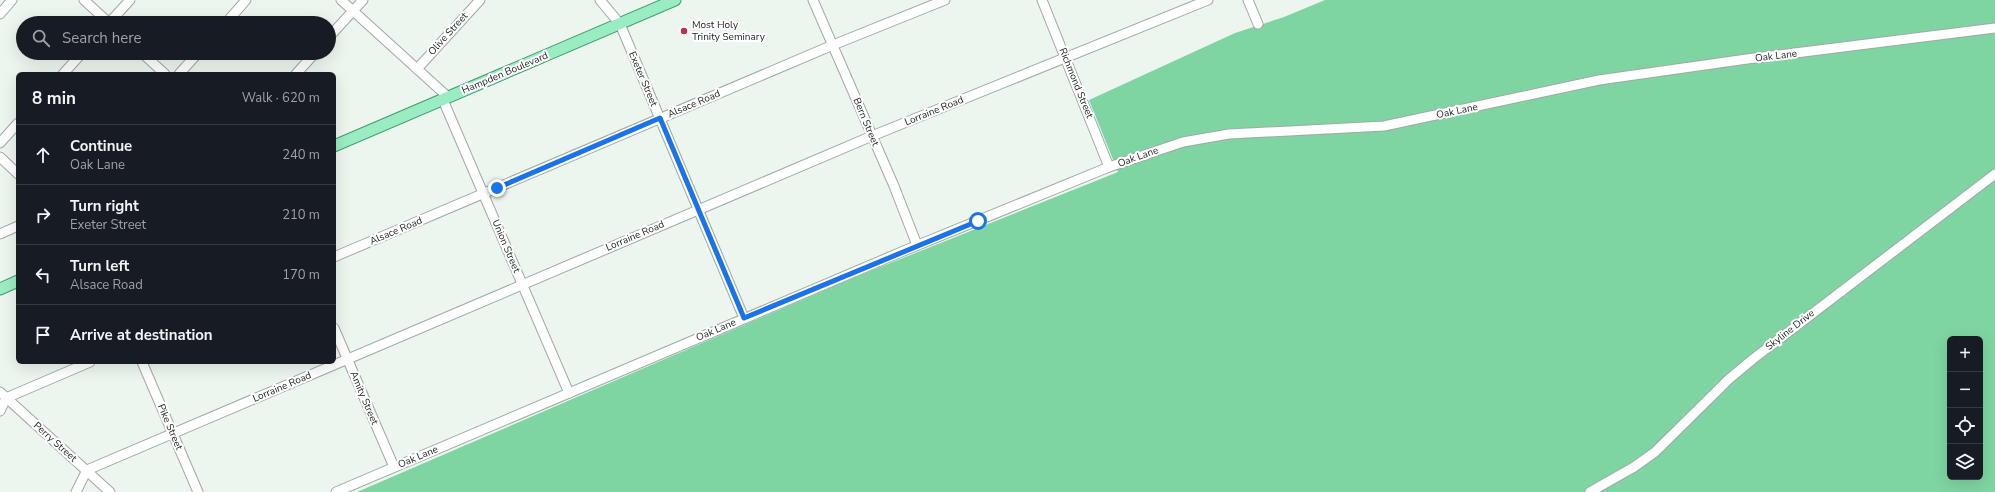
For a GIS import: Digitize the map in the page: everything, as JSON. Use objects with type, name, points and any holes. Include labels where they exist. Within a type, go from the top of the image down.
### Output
[{"type":"main road","name":"Hampden Boulevard","points":[[336,145],[675,0]]},
{"type":"main road","points":[[0,289],[16,282]]},
{"type":"street","points":[[0,14],[12,0]]},
{"type":"street","points":[[84,0],[101,16]]},
{"type":"street","points":[[115,16],[130,0]]},
{"type":"street","points":[[232,16],[246,0]]},
{"type":"street","name":"Union Street","points":[[341,0],[417,69],[445,98],[483,193],[569,393]]},
{"type":"street","points":[[336,29],[363,0]]},
{"type":"street","name":"Olive Street","points":[[417,69],[480,0]]},
{"type":"street","name":"Exeter Street","points":[[600,0],[620,24],[697,210],[744,318]]},
{"type":"street","name":"Bern Street","points":[[813,0],[917,245]]},
{"type":"street","name":"Alsace Road","points":[[336,256],[833,45],[945,0]]},
{"type":"street","name":"Richmond Street","points":[[1042,0],[1109,167]]},
{"type":"street","name":"Lorraine Road","points":[[336,364],[872,136],[1208,0]]},
{"type":"street","points":[[1248,0],[1258,24]]},
{"type":"street","name":"Oak Lane","points":[[336,492],[917,245],[1109,167],[1162,148],[1211,136],[1384,126],[1599,80],[1747,59],[1995,28]]},
{"type":"street","points":[[65,72],[76,60]]},
{"type":"street","points":[[150,60],[163,72]]},
{"type":"street","points":[[181,72],[192,60]]},
{"type":"street","points":[[298,72],[309,60]]},
{"type":"street","points":[[0,143],[16,125]]},
{"type":"street","points":[[0,157],[16,172]]},
{"type":"street","name":"Skyline Drive","points":[[1590,492],[1634,467],[1655,452],[1729,379],[1753,359],[1995,174]]},
{"type":"street","points":[[0,234],[16,227]]},
{"type":"street","name":"Amity Street","points":[[336,333],[394,467]]},
{"type":"street","points":[[0,411],[3,395],[85,364]]},
{"type":"street","name":"Pike Street","points":[[143,364],[198,492]]},
{"type":"street","name":"Lorraine Road","points":[[87,470],[335,364]]},
{"type":"street","name":"Perry Street","points":[[3,395],[110,492]]},
{"type":"street","points":[[76,492],[87,470]]},
{"type":"green space","points":[[1325,0],[1995,0],[1995,492],[357,492],[848,280],[1118,172],[1089,100],[1235,33],[1284,17]]},
{"type":"place","name":"Most Holy Trinity Seminary","points":[[684,31]]},
{"type":"route","points":[[497,188],[660,118],[697,210],[744,318],[978,221]]}]
